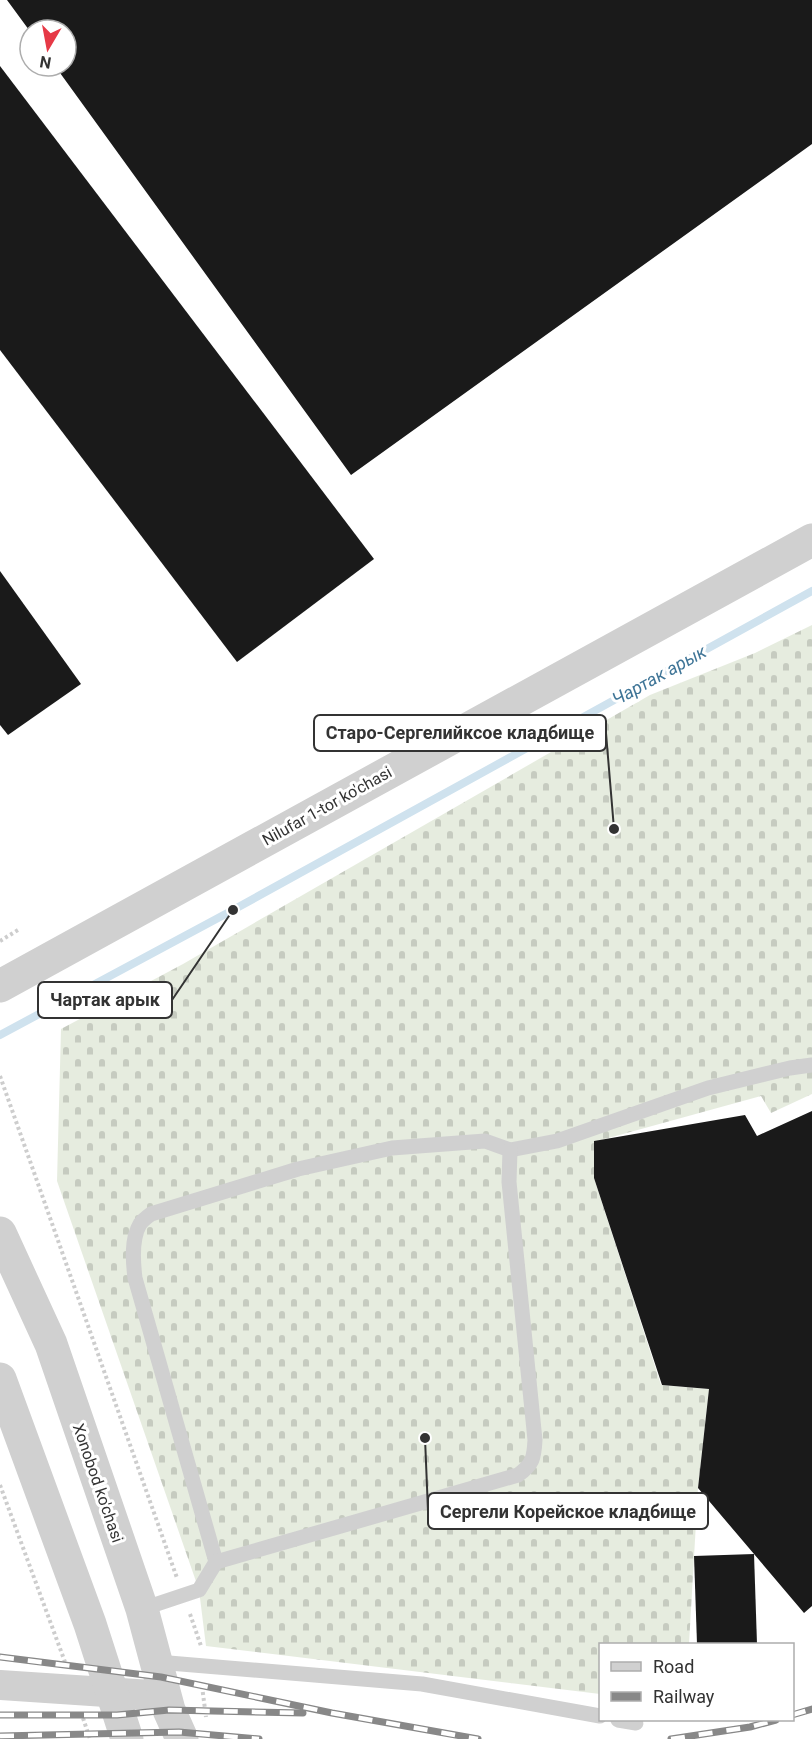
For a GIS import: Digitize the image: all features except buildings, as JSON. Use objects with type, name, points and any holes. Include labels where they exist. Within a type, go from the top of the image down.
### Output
[{"type":"street","name":"Nilufar 1-tor ko'chasi","points":[[0,986],[812,540]]},
{"type":"street","name":"Xonobod ko'chasi","points":[[0,1233],[51,1344],[142,1609],[169,1710],[194,1733]]},
{"type":"street","points":[[0,1379],[90,1624],[126,1739]]},
{"type":"street","points":[[0,1685],[166,1696]]},
{"type":"lane","points":[[216,1562],[135,1278],[133,1250],[140,1224],[151,1214],[298,1169],[392,1148],[485,1141],[510,1150],[557,1141],[708,1088],[790,1068],[812,1065]]},
{"type":"lane","points":[[142,1609],[199,1590],[216,1562],[518,1475],[532,1461],[535,1440],[509,1182],[510,1150]]},
{"type":"lane","points":[[157,1662],[422,1684],[599,1716]]},
{"type":"lane","points":[[627,1721],[636,1723]]},
{"type":"path","points":[[0,941],[18,930]]},
{"type":"path","points":[[0,1076],[202,1647],[194,1733]]},
{"type":"path","points":[[0,1485],[90,1739]]},
{"type":"green space","points":[[812,625],[812,1094],[771,1113],[761,1096],[594,1142],[594,1178],[661,1385],[709,1389],[698,1488],[689,1643],[599,1643],[599,1694],[206,1646],[199,1590],[57,1181],[61,1029],[183,964],[650,695],[755,653]]},
{"type":"waterway","name":"Чартак арык","points":[[0,1035],[233,910],[812,591]]},
{"type":"railway","points":[[0,1657],[161,1677],[332,1713],[478,1739]]},
{"type":"railway","points":[[794,1714],[812,1709]]},
{"type":"railway","points":[[0,1715],[117,1715],[169,1710],[303,1713]]},
{"type":"railway","points":[[671,1739],[750,1727],[772,1721]]},
{"type":"railway","points":[[0,1736],[179,1732],[259,1739]]},
{"type":"place","name":"Старо-Сергелийксое кладбище","points":[[614,829]]},
{"type":"place","name":"Чартак арык","points":[[233,910]]},
{"type":"place","name":"Сергели Корейское кладбище","points":[[425,1438]]}]
